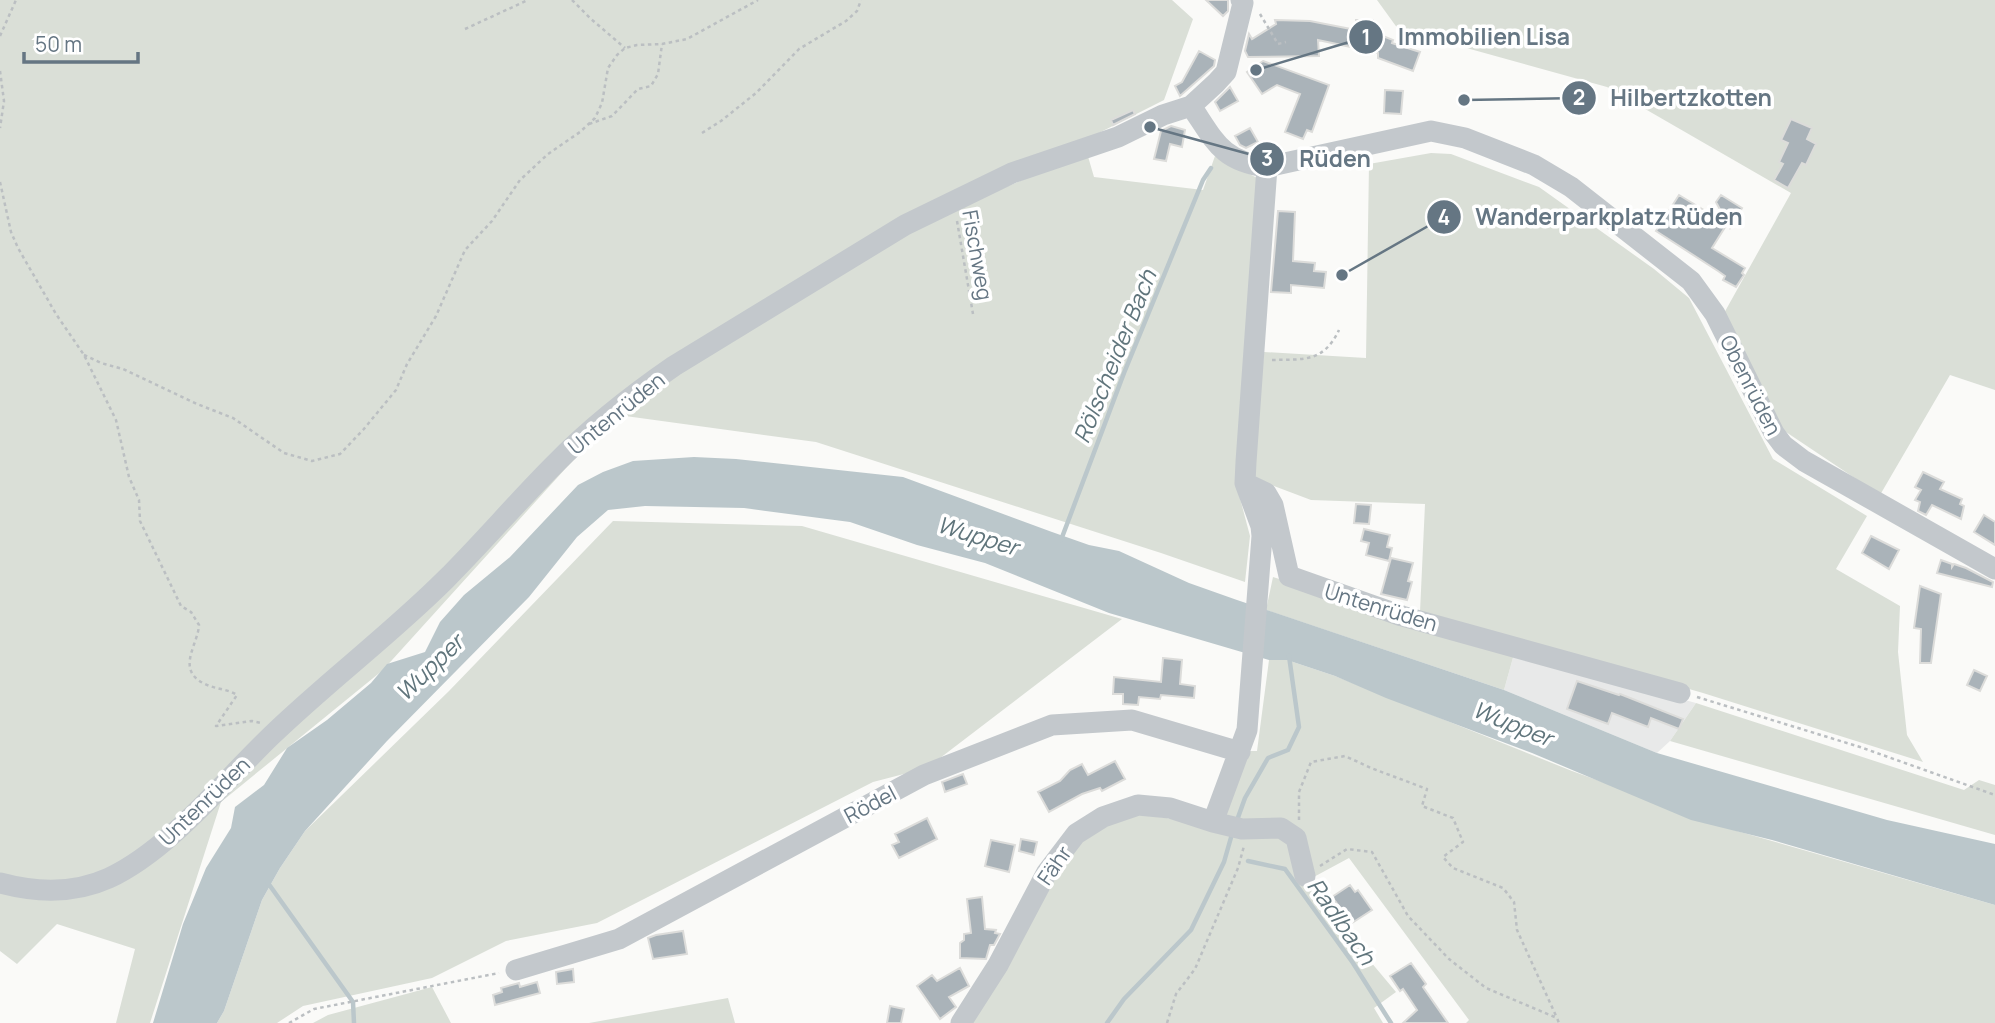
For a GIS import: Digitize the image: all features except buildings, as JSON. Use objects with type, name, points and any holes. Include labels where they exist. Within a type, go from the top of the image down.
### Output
[{"type":"street","name":"Untenrüden","points":[[0,883],[35,889],[71,890],[108,878],[139,861],[192,814],[274,733],[445,580],[556,463],[643,388],[674,366],[905,225],[953,200],[1012,173],[1118,136],[1163,115],[1191,106],[1226,72],[1242,1]]},
{"type":"street","points":[[1191,106],[1227,154],[1239,161],[1267,167],[1245,483],[1261,526],[1261,552],[1251,696],[1247,730],[1240,752],[1233,827]]},
{"type":"street","name":"Obenrüden","points":[[1267,167],[1431,131],[1452,134],[1534,165],[1571,187],[1680,272],[1702,295],[1715,314],[1774,433],[1783,445],[1804,461],[1995,569]]},
{"type":"street","name":"Untenrüden","points":[[1245,483],[1266,493],[1273,505],[1289,576],[1391,613],[1680,692]]},
{"type":"street","name":"Rödel","points":[[516,970],[619,939],[924,775],[1052,725],[1132,720],[1240,752]]},
{"type":"street","name":"Fähr","points":[[961,1023],[998,965],[1047,872],[1076,834],[1103,817],[1138,805],[1170,808],[1233,827],[1281,828],[1296,838]]},
{"type":"street","points":[[1296,838],[1305,876]]},
{"type":"path","points":[[0,36],[16,0]]},
{"type":"path","points":[[465,29],[528,0]]},
{"type":"path","points":[[572,0],[625,48]]},
{"type":"path","points":[[84,355],[123,369],[233,418],[284,453],[312,461],[340,454],[396,390],[407,365],[436,316],[466,250],[492,221],[520,180],[548,154],[589,124],[600,110],[608,68],[617,55],[625,48],[637,45],[687,39],[758,0]]},
{"type":"path","points":[[702,132],[721,121],[756,93],[799,49],[846,21],[857,11],[861,0]]},
{"type":"path","points":[[1242,1],[1261,15],[1278,44],[1286,42]]},
{"type":"path","points":[[589,124],[611,116],[638,89],[651,86],[658,74],[662,44]]},
{"type":"path","points":[[0,71],[4,101],[0,128]]},
{"type":"path","points":[[0,183],[11,232],[18,248],[56,314],[84,355],[117,420],[129,477],[139,500],[140,521],[181,606],[191,612],[200,625],[192,645],[191,668],[195,676],[205,684],[237,695],[216,726],[258,722],[274,733]]},
{"type":"path","name":"Fischweg","points":[[953,200],[973,314]]},
{"type":"path","points":[[1252,360],[1312,359],[1324,352],[1339,330]]},
{"type":"path","points":[[1680,692],[1860,747],[1995,795]]},
{"type":"path","points":[[1296,838],[1300,816],[1298,792],[1311,762],[1345,756],[1427,789],[1422,806],[1453,818],[1462,842],[1443,857],[1453,868],[1503,888],[1514,902],[1517,930],[1559,1023]]},
{"type":"path","points":[[1167,1023],[1176,994],[1195,969],[1238,868],[1233,827]]},
{"type":"path","points":[[1305,876],[1348,849],[1372,852],[1408,916],[1449,959],[1486,988],[1557,1018]]},
{"type":"path","points":[[289,1023],[314,1009],[516,970]]},
{"type":"shaded area","points":[[0,0],[1172,0],[1193,19],[1164,100],[1083,141],[938,204],[646,391],[908,228],[1087,153],[1094,177],[1203,190],[1215,156],[1259,179],[1237,487],[1250,536],[1245,582],[816,442],[618,415],[566,468],[383,670],[221,802],[150,1023],[116,1023],[135,949],[57,924],[17,964],[0,951]]},
{"type":"shaded area","points":[[1377,0],[1995,0],[1995,390],[1950,375],[1880,495],[1783,430],[1723,315],[1791,193],[1607,87],[1398,29]]},
{"type":"shaded area","points":[[1431,153],[1451,154],[1539,187],[1654,269],[1689,298],[1773,459],[1867,516],[1836,569],[1900,606],[1898,652],[1907,735],[1923,762],[1703,693],[1420,612],[1425,504],[1311,500],[1258,480],[1252,475],[1264,352],[1366,358],[1369,164]]},
{"type":"shaded area","points":[[613,521],[802,526],[1122,619],[927,768],[873,782],[597,923],[506,941],[432,978],[303,1006],[277,1023],[217,1023],[224,1011],[262,900],[305,831],[449,691]]},
{"type":"shaded area","points":[[1273,577],[1514,654],[1504,690],[1266,610]]},
{"type":"shaded area","points":[[1514,654],[1696,703],[1670,741],[1657,753],[1504,690]]},
{"type":"shaded area","points":[[1269,660],[1287,660],[1335,676],[1572,771],[1737,831],[1995,905],[1995,1023],[1466,1023],[1469,1020],[1349,858],[1310,879],[1334,918],[1396,992],[1374,1008],[1383,1023],[965,1023],[1075,841],[1132,813],[1215,825],[1247,751],[1257,751]]},
{"type":"shaded area","points":[[1696,703],[1964,790],[1979,780],[1995,785],[1995,835],[1670,741]]},
{"type":"shaded area","points":[[432,987],[451,1023],[313,1023],[328,1015]]},
{"type":"shaded area","points":[[728,998],[735,1023],[589,1023]]},
{"type":"water","name":"Wupper","points":[[694,457],[903,477],[1089,545],[1119,551],[1189,583],[1504,690],[1657,753],[1887,820],[1995,844],[1995,905],[1772,840],[1691,820],[1532,753],[1335,676],[1287,660],[1269,660],[1109,613],[985,563],[917,545],[850,522],[744,508],[645,506],[608,510],[577,537],[529,597],[387,741],[305,831],[262,900],[224,1011],[217,1023],[153,1023],[183,924],[206,868],[231,828],[235,807],[264,785],[287,748],[327,720],[371,683],[387,664],[425,652],[440,622],[464,595],[510,557],[578,485],[633,461]]},
{"type":"waterway","name":"Rölscheider Bach","points":[[1061,540],[1124,373],[1203,180],[1211,168]]},
{"type":"waterway","points":[[1236,823],[1245,798],[1268,758],[1288,750],[1299,727],[1289,656]]},
{"type":"waterway","points":[[1107,1023],[1124,999],[1191,930],[1224,862],[1232,834]]},
{"type":"waterway","name":"Radlbach","points":[[1248,861],[1285,869],[1353,963],[1391,1023]]},
{"type":"waterway","points":[[268,883],[353,1002],[354,1023]]},
{"type":"place","name":"Immobilien Lisa","points":[[1256,70]]},
{"type":"place","name":"Hilbertzkotten","points":[[1464,100]]},
{"type":"place","name":"Rüden","points":[[1150,127]]},
{"type":"place","name":"Wanderparkplatz Rüden","points":[[1342,275]]}]
